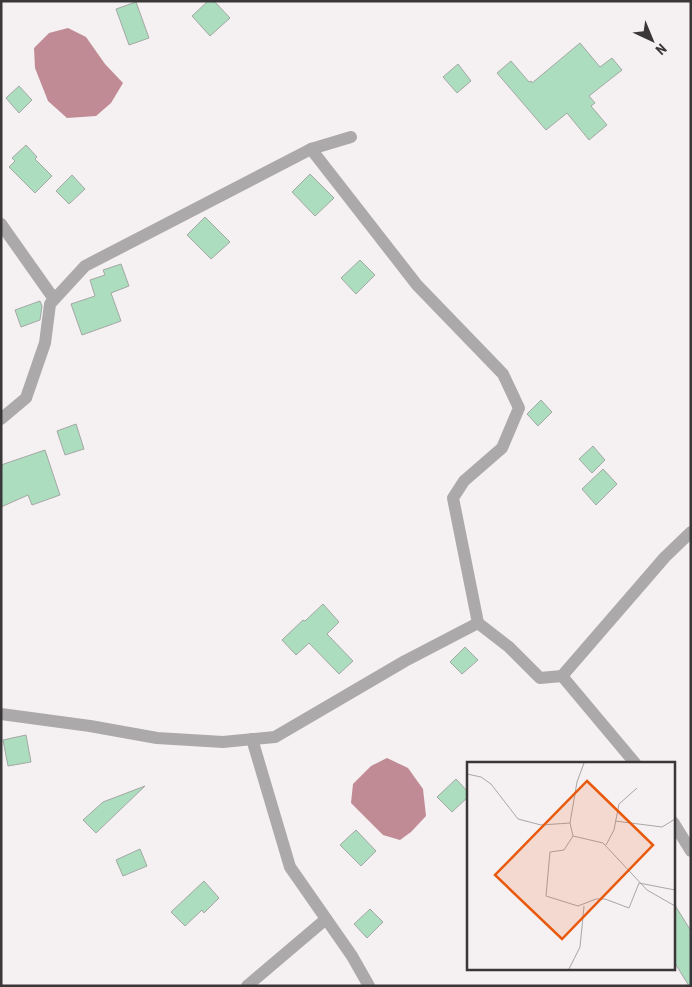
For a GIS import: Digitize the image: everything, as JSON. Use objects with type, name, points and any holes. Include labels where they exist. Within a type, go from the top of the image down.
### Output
[{"type":"street","points":[[1,418],[26,398],[45,343],[50,304],[85,266],[311,149],[351,137]]},
{"type":"street","points":[[311,149],[417,285],[502,374],[519,408],[502,448],[464,481],[454,498],[478,622],[509,647],[540,678],[562,676],[665,557],[691,532]]},
{"type":"street","points":[[1,224],[54,299]]},
{"type":"street","points":[[1,714],[90,726],[157,738],[223,742],[276,737],[406,661],[478,622]]},
{"type":"street","points":[[562,676],[634,762]]},
{"type":"street","points":[[252,739],[290,867],[352,956],[369,986]]},
{"type":"street","points":[[674,824],[691,851]]},
{"type":"street","points":[[248,986],[326,918]]},
{"type":"shaded area","points":[[68,28],[86,37],[105,64],[123,83],[111,103],[96,116],[67,118],[48,101],[35,68],[34,48],[49,33]]},
{"type":"shaded area","points":[[387,758],[408,768],[423,789],[426,816],[411,832],[400,840],[383,835],[351,803],[353,784],[371,766]]},
{"type":"building","points":[[208,1],[214,1],[230,18],[210,36],[192,16]]},
{"type":"building","points":[[136,2],[149,38],[129,45],[116,9]]},
{"type":"building","points":[[580,43],[600,67],[612,58],[622,70],[589,96],[595,103],[591,106],[607,125],[589,140],[567,113],[546,130],[497,73],[511,61],[532,83]]},
{"type":"building","points":[[458,64],[471,81],[457,93],[443,77]]},
{"type":"building","points":[[19,86],[32,100],[19,113],[6,98]]},
{"type":"building","points":[[26,145],[37,157],[35,159],[52,176],[35,193],[9,167],[15,161],[12,158]]},
{"type":"building","points":[[310,174],[334,198],[315,216],[292,192]]},
{"type":"building","points":[[72,175],[85,189],[69,204],[56,191]]},
{"type":"building","points":[[205,217],[230,242],[211,259],[187,235]]},
{"type":"building","points":[[360,260],[375,275],[356,294],[341,278]]},
{"type":"building","points":[[121,264],[129,286],[111,293],[121,321],[82,335],[71,304],[95,296],[90,280],[105,275],[103,270]]},
{"type":"building","points":[[40,301],[42,306],[40,320],[21,327],[15,310]]},
{"type":"building","points":[[541,400],[552,412],[538,426],[527,414]]},
{"type":"building","points":[[76,424],[84,449],[65,455],[57,431]]},
{"type":"building","points":[[593,446],[605,460],[592,473],[579,459]]},
{"type":"building","points":[[45,450],[60,495],[32,505],[28,495],[1,507],[1,465]]},
{"type":"building","points":[[603,469],[617,484],[596,505],[582,489]]},
{"type":"building","points":[[323,604],[339,622],[327,634],[353,661],[339,674],[309,643],[296,655],[282,640]]},
{"type":"building","points":[[465,647],[478,660],[462,674],[450,662]]},
{"type":"building","points":[[26,735],[31,762],[8,766],[3,740]]},
{"type":"building","points":[[456,779],[467,791],[467,798],[452,812],[437,797]]},
{"type":"building","points":[[145,786],[96,833],[83,820],[103,802]]},
{"type":"building","points":[[356,830],[376,851],[361,866],[340,845]]},
{"type":"building","points":[[140,849],[147,866],[123,876],[116,860]]},
{"type":"building","points":[[204,881],[219,898],[204,913],[202,910],[185,926],[171,912]]},
{"type":"building","points":[[674,904],[691,931],[691,986],[689,986],[674,962]]},
{"type":"building","points":[[370,909],[383,922],[367,938],[354,924]]}]
